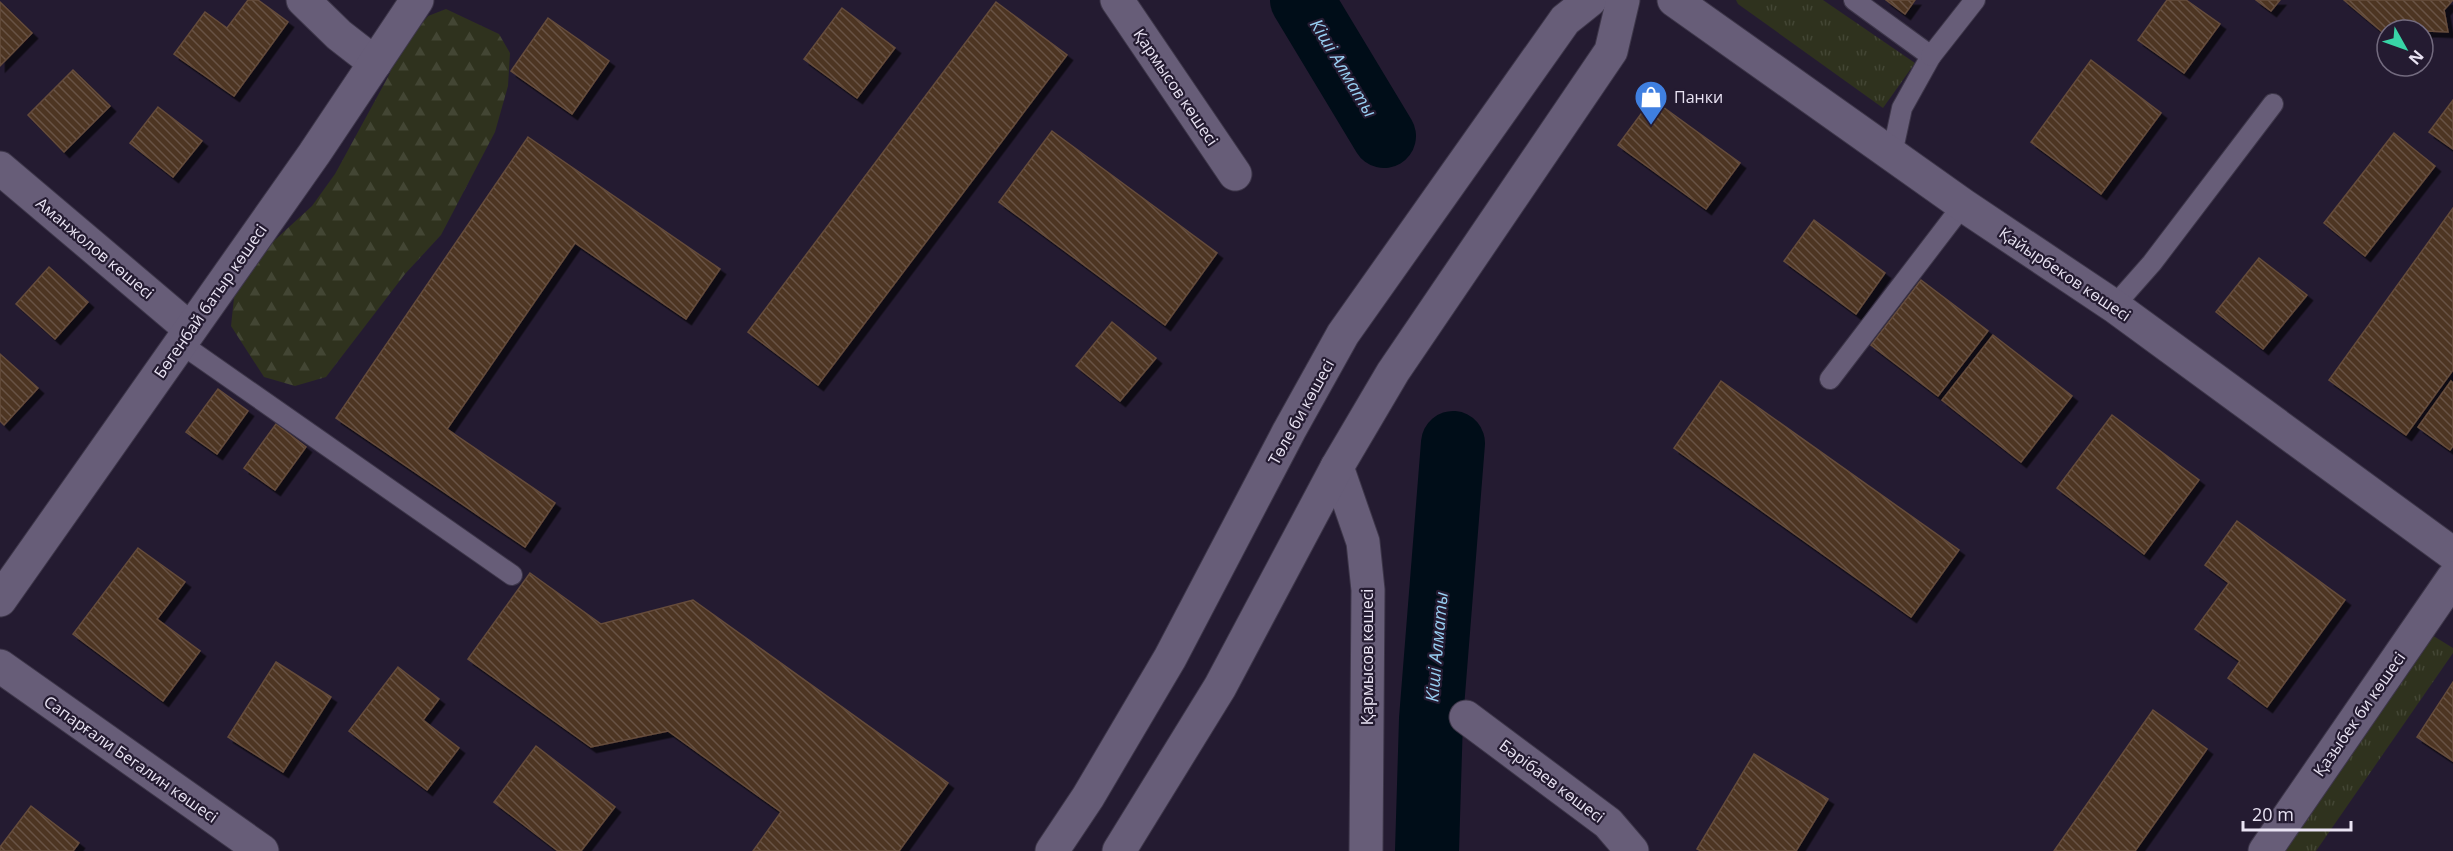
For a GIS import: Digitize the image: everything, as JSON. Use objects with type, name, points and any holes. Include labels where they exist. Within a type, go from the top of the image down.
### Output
[{"type":"main road","points":[[303,0],[339,35],[375,63]]},
{"type":"main road","name":"Бөгенбай батыр көшесі","points":[[0,600],[314,154],[417,0]]},
{"type":"main road","name":"Қармысов көшесі","points":[[1117,0],[1235,174]]},
{"type":"main road","name":"Төле би көшесі","points":[[1052,851],[1088,797],[1170,658],[1289,431],[1344,334],[1565,20],[1590,0]]},
{"type":"main road","points":[[1119,851],[1220,687],[1337,467],[1393,372],[1611,51],[1623,0]]},
{"type":"main road","name":"Қайырбеков көшесі","points":[[1674,0],[1963,205],[2114,306],[2453,554]]},
{"type":"main road","name":"Аманжолов көшесі","points":[[0,168],[185,336]]},
{"type":"main road","name":"Қармысов көшесі","points":[[1337,467],[1363,542],[1368,590],[1366,851]]},
{"type":"main road","name":"Қазыбек би көшесі","points":[[2265,851],[2453,578]]},
{"type":"main road","name":"Сапарғали Бегалин көшесі","points":[[0,666],[262,851]]},
{"type":"main road","name":"Бәрібаев көшесі","points":[[1466,717],[1608,823],[1632,851]]},
{"type":"lane","points":[[1854,0],[1931,56]]},
{"type":"lane","points":[[1892,154],[1902,108],[1931,56],[1975,0]]},
{"type":"lane","points":[[2114,306],[2152,263],[2273,104]]},
{"type":"lane","points":[[1830,379],[1963,205]]},
{"type":"lane","points":[[185,336],[512,575]]},
{"type":"green space","points":[[1736,0],[1823,0],[1915,63],[1883,108],[1738,4]]},
{"type":"green space","points":[[446,9],[499,34],[510,53],[508,86],[495,132],[441,235],[405,274],[326,377],[295,386],[264,377],[231,326],[236,279],[312,206],[335,174],[389,75],[397,54],[428,16]]},
{"type":"green space","points":[[2427,632],[2453,648],[2453,653],[2316,851],[2276,851]]},
{"type":"building","points":[[248,0],[258,0],[288,22],[234,96],[174,54],[205,12],[227,28]]},
{"type":"building","points":[[1886,0],[1915,0],[1905,14]]},
{"type":"building","points":[[2167,0],[2186,0],[2220,24],[2184,73],[2138,40]]},
{"type":"building","points":[[2256,0],[2280,0],[2271,11]]},
{"type":"building","points":[[2344,0],[2453,0],[2444,10],[2448,32],[2435,31],[2435,18],[2375,18],[2375,26]]},
{"type":"building","points":[[0,2],[32,33],[0,66]]},
{"type":"building","points":[[996,2],[1067,55],[818,385],[748,332]]},
{"type":"building","points":[[842,8],[895,48],[857,98],[804,59]]},
{"type":"building","points":[[548,18],[609,61],[572,114],[511,71]]},
{"type":"building","points":[[2091,60],[2161,113],[2101,194],[2031,142]]},
{"type":"building","points":[[73,70],[110,106],[64,152],[28,115]]},
{"type":"building","points":[[1652,99],[1740,163],[1706,209],[1618,145]]},
{"type":"building","points":[[2453,100],[2453,149],[2429,132]]},
{"type":"building","points":[[158,107],[202,141],[173,177],[130,143]]},
{"type":"building","points":[[1052,131],[1217,253],[1165,325],[999,202]]},
{"type":"building","points":[[2394,133],[2435,166],[2365,256],[2324,223]]},
{"type":"building","points":[[528,137],[720,269],[686,319],[575,243],[447,429],[555,503],[525,547],[336,418]]},
{"type":"building","points":[[2453,208],[2453,370],[2406,435],[2329,380]]},
{"type":"building","points":[[1814,220],[1885,273],[1856,314],[1784,261]]},
{"type":"building","points":[[2259,258],[2307,295],[2263,349],[2216,312]]},
{"type":"building","points":[[49,267],[88,302],[55,339],[16,304]]},
{"type":"building","points":[[1921,280],[1988,331],[1938,396],[1871,345]]},
{"type":"building","points":[[1112,322],[1156,358],[1120,401],[1076,366]]},
{"type":"building","points":[[1993,335],[2072,396],[2021,462],[1942,400]]},
{"type":"building","points":[[0,354],[38,388],[4,425],[0,421]]},
{"type":"building","points":[[1721,381],[1959,550],[1911,617],[1674,448]]},
{"type":"building","points":[[2451,381],[2453,383],[2453,446],[2450,450],[2418,427]]},
{"type":"building","points":[[218,389],[248,411],[217,454],[186,432]]},
{"type":"building","points":[[2112,415],[2199,480],[2144,554],[2057,488]]},
{"type":"building","points":[[276,424],[306,447],[275,490],[244,468]]},
{"type":"building","points":[[2237,521],[2345,600],[2267,707],[2228,678],[2240,661],[2195,629],[2229,583],[2205,565]]},
{"type":"building","points":[[138,548],[185,582],[157,619],[200,651],[163,701],[73,634]]},
{"type":"building","points":[[530,573],[601,624],[693,600],[948,783],[899,851],[753,851],[781,812],[668,731],[591,747],[468,659]]},
{"type":"building","points":[[276,662],[331,697],[283,772],[228,737]]},
{"type":"building","points":[[398,667],[439,699],[423,720],[459,748],[427,790],[349,731]]},
{"type":"building","points":[[2453,682],[2453,761],[2417,737]]},
{"type":"building","points":[[2153,710],[2207,749],[2135,851],[2054,851]]},
{"type":"building","points":[[536,746],[615,807],[581,851],[558,851],[494,802]]},
{"type":"building","points":[[1754,754],[1828,799],[1796,851],[1701,851],[1697,849]]},
{"type":"building","points":[[31,806],[79,843],[73,851],[0,851],[0,847]]},
{"type":"waterway","name":"Кіші Алматы","points":[[1302,0],[1384,136]]},
{"type":"waterway","name":"Кіші Алматы","points":[[1427,851],[1431,719],[1453,443]]},
{"type":"place","name":"Панки","points":[[1651,126]]}]
